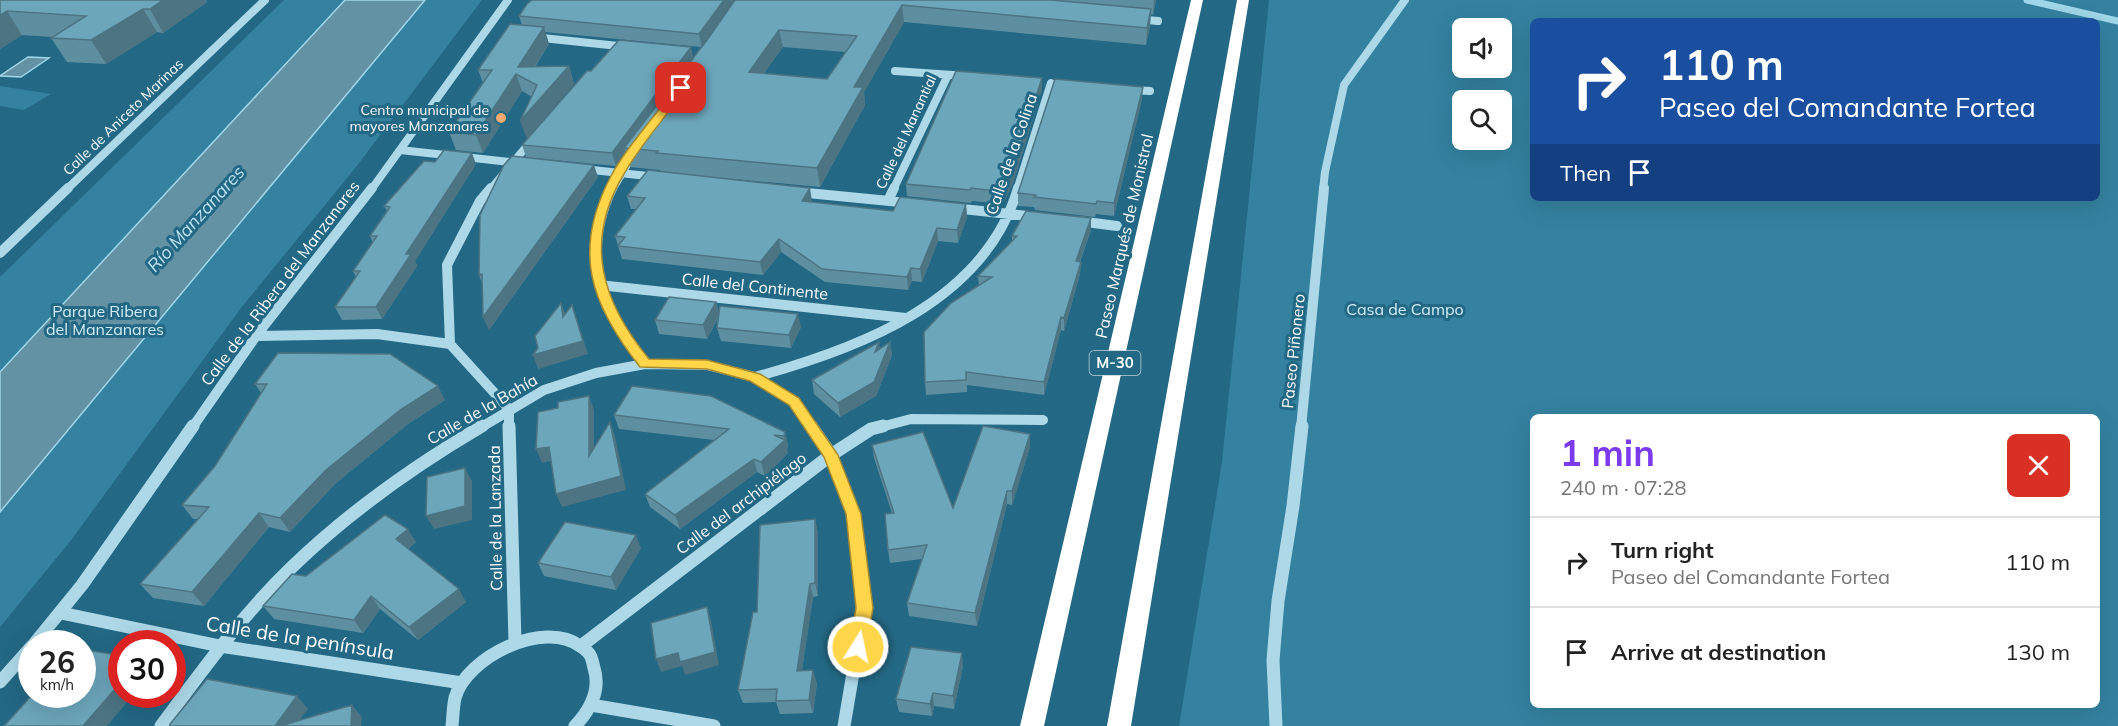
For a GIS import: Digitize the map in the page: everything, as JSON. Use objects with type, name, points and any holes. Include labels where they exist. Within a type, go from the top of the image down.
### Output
[{"type":"highway","name":"Paseo Marqués de Monistrol","points":[[1032,726],[1197,0]]},
{"type":"highway","points":[[1119,726],[1243,0]]},
{"type":"street","name":"Calle de Aniceto Marinas","points":[[0,253],[266,0]]},
{"type":"street","name":"Calle de la Ribera del Manzanares","points":[[46,630],[61,613],[256,336],[400,150],[508,0]]},
{"type":"street","name":"Paseo Piñonero","points":[[1276,726],[1273,660],[1277,613],[1293,506],[1309,358],[1325,172],[1344,85],[1405,0]]},
{"type":"street","points":[[1123,18],[1158,21]]},
{"type":"street","points":[[487,32],[498,33]]},
{"type":"street","points":[[522,36],[638,48]]},
{"type":"street","points":[[608,54],[616,45]]},
{"type":"street","points":[[895,71],[982,78]]},
{"type":"street","name":"Calle del Manantial","points":[[888,201],[948,75]]},
{"type":"street","points":[[1040,82],[1062,84]]},
{"type":"street","name":"Calle de la Colina","points":[[755,377],[836,354],[863,342],[907,318],[937,297],[978,260],[995,239],[1009,214],[1051,83]]},
{"type":"street","points":[[1117,89],[1150,91]]},
{"type":"street","points":[[509,410],[450,344],[447,265],[480,201],[519,163],[537,135]]},
{"type":"street","points":[[645,137],[618,173],[603,205],[596,240],[599,285],[606,305],[622,335],[645,364]]},
{"type":"street","points":[[400,150],[519,163]]},
{"type":"street","points":[[572,168],[665,178]]},
{"type":"street","points":[[783,190],[921,205]]},
{"type":"street","points":[[943,207],[1052,218]]},
{"type":"street","points":[[1063,220],[1117,226]]},
{"type":"street","name":"Calle del Continente","points":[[599,285],[907,318]]},
{"type":"street","points":[[256,336],[377,334],[450,344]]},
{"type":"street","name":"Calle de la Bahía","points":[[161,726],[220,646],[291,568],[356,511],[434,455],[544,390],[596,373],[645,364],[707,365],[755,377],[794,401],[831,455],[854,514],[864,608],[844,726]]},
{"type":"street","name":"Calle de la Lanzada","points":[[509,410],[515,642]]},
{"type":"street","name":"Calle del archipiélago","points":[[581,646],[831,455],[871,429],[911,419],[1043,420]]},
{"type":"street","name":"Calle de la península","points":[[61,613],[220,646],[462,683]]},
{"type":"street","points":[[452,726],[451,714],[454,698],[462,683],[476,666],[494,652],[515,642],[533,637],[551,636],[567,639],[581,646],[591,657],[597,671],[597,687],[591,705],[575,726]]},
{"type":"street","name":"Calle de la Ribera del Manzanares","points":[[0,682],[18,662]]},
{"type":"street","points":[[591,705],[714,726]]},
{"type":"green space","name":"Parque Ribera del Manzanares","points":[[284,0],[482,0],[356,167],[241,308],[72,539],[0,627],[0,277]]},
{"type":"green space","name":"Casa de Campo","points":[[1269,0],[2118,0],[2118,726],[1179,726],[1222,462]]},
{"type":"green space","points":[[0,86],[51,94],[24,110],[0,106]]},
{"type":"water","name":"Río Manzanares","points":[[345,0],[425,0],[0,512],[0,372]]},
{"type":"water","points":[[28,57],[49,58],[21,77],[0,76]]},
{"type":"building","points":[[0,0],[163,0],[150,9],[143,9],[91,40],[51,38],[86,16],[7,11],[0,15]]},
{"type":"building","points":[[532,0],[724,0],[699,34],[519,16]]},
{"type":"building","points":[[735,0],[1051,0],[1151,9],[1147,28],[902,5],[854,87],[863,87],[817,168],[624,148]],"holes":[[[779,30],[857,36],[827,79],[749,72]]]},
{"type":"building","points":[[510,24],[544,27],[518,67],[569,66],[520,121],[537,85],[516,74],[476,135],[449,132],[492,70],[478,70]]},
{"type":"building","points":[[619,40],[691,47],[612,153],[522,145],[587,71],[591,71]]},
{"type":"building","points":[[956,71],[1042,78],[1003,192],[906,184]]},
{"type":"building","points":[[1055,79],[1143,87],[1114,203],[1097,201],[1096,204],[1018,193]]},
{"type":"building","points":[[444,150],[472,153],[406,254],[411,254],[376,307],[335,307],[360,271],[353,271],[377,236],[370,236],[390,207],[384,206],[424,161],[435,162]]},
{"type":"building","points":[[512,156],[594,165],[483,317],[482,274],[479,275],[480,215],[504,165]]},
{"type":"building","points":[[648,170],[810,188],[802,201],[893,211],[900,197],[966,204],[957,230],[937,228],[920,269],[911,268],[907,277],[822,269],[779,239],[760,262],[618,246],[625,237],[615,236],[645,198],[627,196]]},
{"type":"building","points":[[1026,211],[1091,218],[1076,261],[1081,262],[1064,318],[1061,317],[1044,382],[966,372],[966,380],[925,382],[924,332],[951,303],[992,277],[978,276],[1017,236],[1012,236]]},
{"type":"building","points":[[669,297],[716,302],[703,325],[655,320]]},
{"type":"building","points":[[561,303],[563,317],[572,305],[583,341],[533,355],[538,348],[535,336]]},
{"type":"building","points":[[720,306],[798,314],[789,335],[717,328]]},
{"type":"building","points":[[879,342],[875,352],[890,342],[874,382],[838,403],[812,380]]},
{"type":"building","points":[[278,353],[390,354],[438,386],[400,410],[326,470],[280,518],[259,513],[192,592],[140,584],[209,507],[182,505],[215,466],[267,384],[255,384]]},
{"type":"building","points":[[632,386],[711,396],[785,432],[784,436],[774,435],[785,440],[761,462],[754,459],[675,515],[645,494],[729,429],[614,415]]},
{"type":"building","points":[[589,396],[589,456],[610,422],[621,476],[556,494],[549,447],[536,449],[538,412],[558,408],[558,402]]},
{"type":"building","points":[[983,426],[1030,434],[1012,491],[1007,491],[975,613],[907,603],[927,545],[888,550],[885,514],[894,513],[872,445],[923,432],[953,508]]},
{"type":"building","points":[[465,468],[465,506],[426,516],[427,477]]},
{"type":"building","points":[[385,515],[408,529],[396,539],[459,589],[409,627],[371,596],[354,620],[263,606],[292,574],[306,576]]},
{"type":"building","points":[[815,519],[815,583],[810,584],[797,671],[813,670],[809,700],[776,701],[777,689],[738,690],[753,612],[757,612],[760,525]]},
{"type":"building","points":[[565,522],[636,535],[611,577],[538,563]]},
{"type":"building","points":[[707,607],[715,652],[680,662],[678,653],[656,659],[651,623]]},
{"type":"building","points":[[911,647],[962,653],[953,696],[933,693],[930,704],[896,699]]},
{"type":"building","points":[[96,651],[108,654],[108,697],[83,726],[4,726],[20,708],[96,708]]},
{"type":"building","points":[[207,679],[297,696],[275,726],[170,726],[183,708],[186,708],[186,705]]},
{"type":"building","points":[[352,705],[351,726],[280,726]]},
{"type":"waterway","points":[[2027,0],[2118,21]]},
{"type":"place","name":"Centro municipal de mayores Manzanares","points":[[501,118]]},
{"type":"route","points":[[681,88],[618,173],[603,205],[596,240],[599,285],[606,305],[622,335],[645,364],[707,365],[755,377],[794,401],[831,455],[854,514],[864,608],[858,647]]}]
